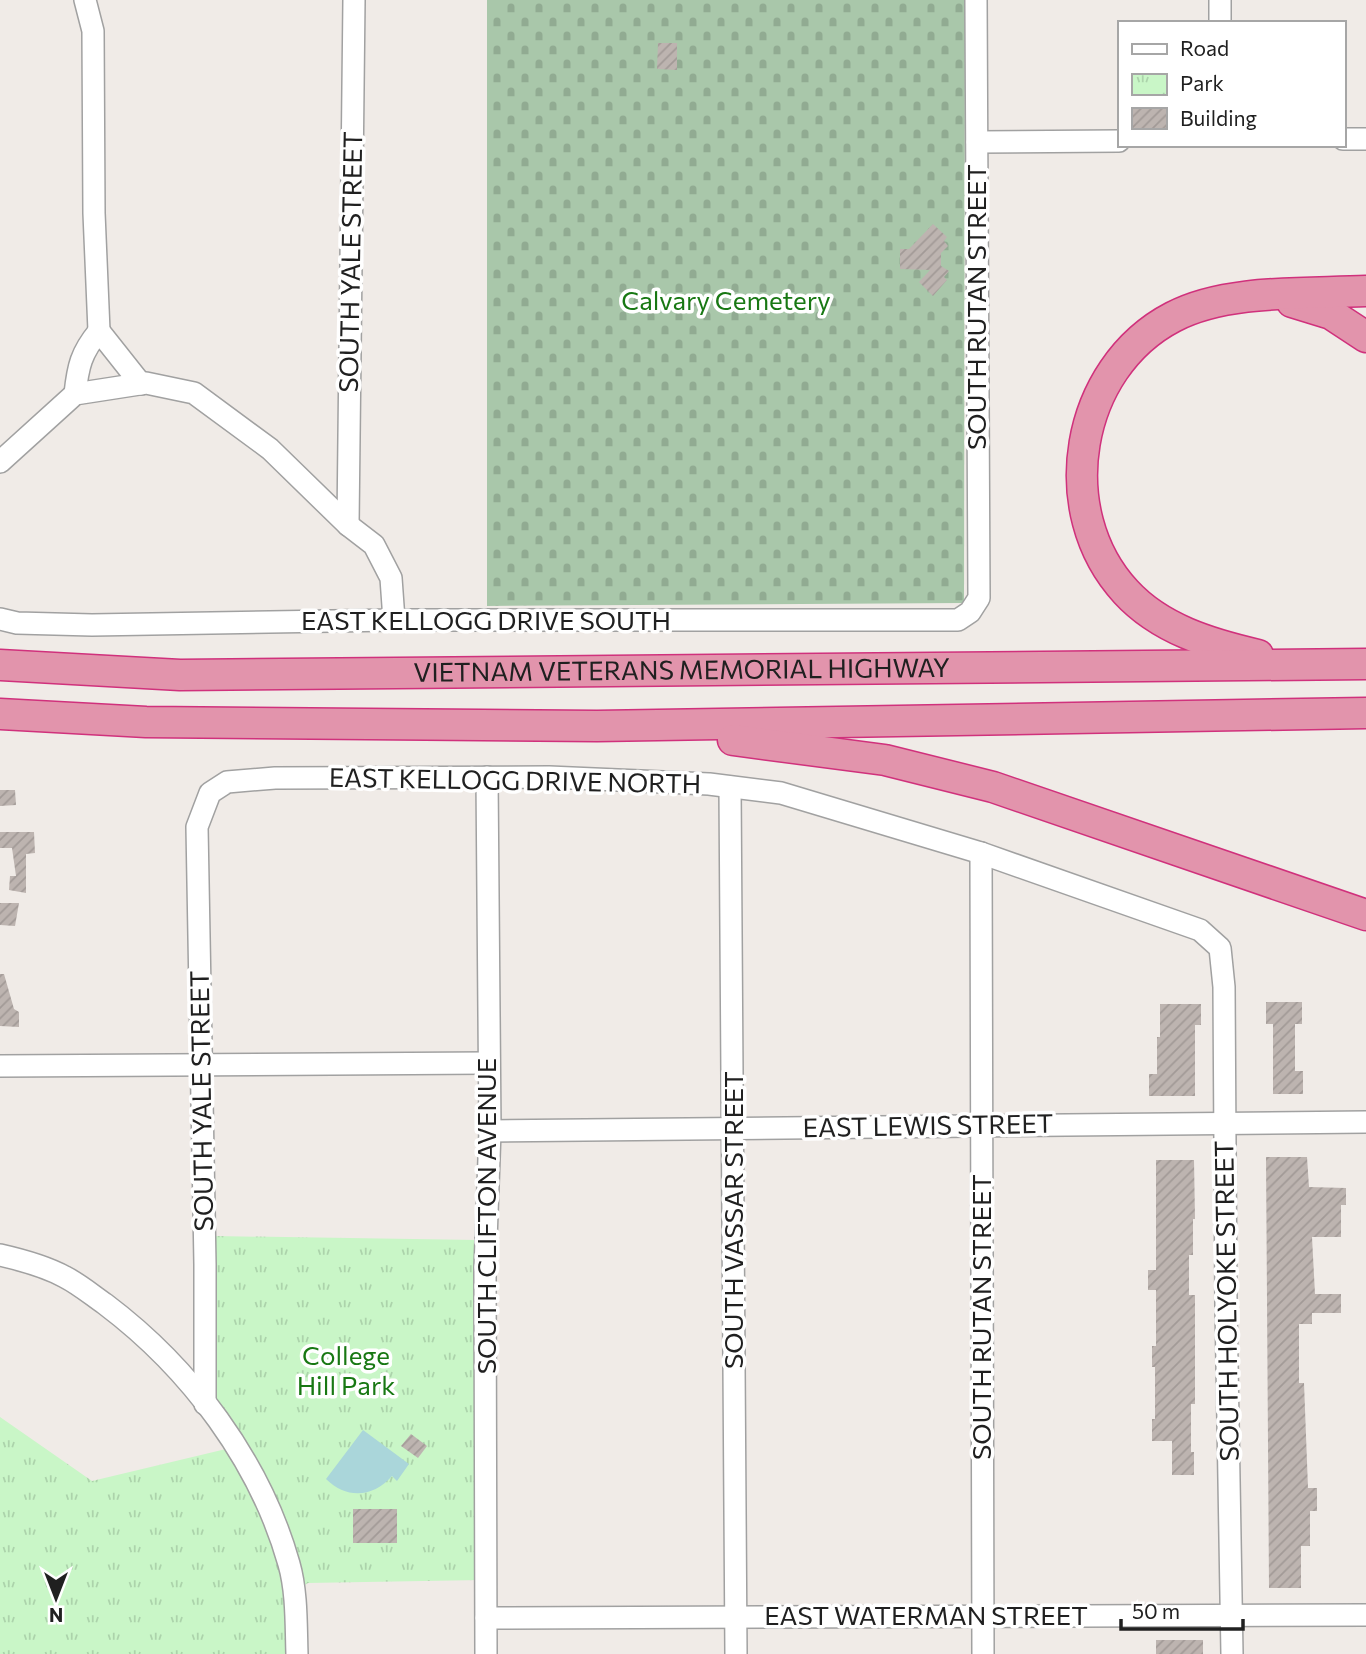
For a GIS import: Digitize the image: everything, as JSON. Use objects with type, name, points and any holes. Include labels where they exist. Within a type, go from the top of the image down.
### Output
[{"type":"highway","points":[[1296,663],[1198,639],[1146,611],[1125,591],[1100,554],[1090,530],[1082,490],[1083,443],[1089,419],[1115,367],[1136,345],[1171,318],[1216,301],[1366,291]]},
{"type":"highway","points":[[1260,296],[1297,303],[1331,314],[1366,337]]},
{"type":"highway","name":"VIETNAM VETERANS MEMORIAL HIGHWAY","points":[[0,664],[194,674],[1366,664]]},
{"type":"highway","name":"VIETNAM VETERANS MEMORIAL HIGHWAY","points":[[0,714],[146,722],[597,726],[1366,713]]},
{"type":"highway","points":[[597,726],[771,744],[885,760],[993,787],[1366,915]]},
{"type":"street","points":[[85,0],[93,31],[94,213],[99,331],[141,384]]},
{"type":"street","name":"SOUTH YALE STREET","points":[[348,525],[354,0]]},
{"type":"street","name":"SOUTH RUTAN STREET","points":[[970,612],[979,597],[976,0]]},
{"type":"street","points":[[1220,0],[1220,21]]},
{"type":"street","points":[[1345,139],[1366,139]]},
{"type":"street","points":[[977,142],[1118,141]]},
{"type":"street","points":[[75,394],[77,368],[85,347],[99,331]]},
{"type":"street","points":[[0,462],[75,394],[141,384],[194,393],[270,449],[348,525],[374,545],[391,578],[394,620]]},
{"type":"street","name":"EAST KELLOGG DRIVE SOUTH","points":[[0,619],[17,623],[92,625],[394,620],[958,620],[970,612]]},
{"type":"street","name":"EAST KELLOGG DRIVE NORTH","points":[[208,800],[210,793],[227,782],[275,778],[550,777],[709,784],[781,793],[981,853],[1200,930],[1220,948]]},
{"type":"street","name":"SOUTH CLIFTON AVENUE","points":[[486,1654],[485,1268],[489,1131],[487,778]]},
{"type":"street","name":"SOUTH VASSAR STREET","points":[[730,787],[736,1654]]},
{"type":"street","name":"SOUTH YALE STREET","points":[[205,1404],[205,1251],[197,827],[208,800]]},
{"type":"street","name":"SOUTH RUTAN STREET","points":[[981,853],[983,1654]]},
{"type":"street","name":"SOUTH HOLYOKE STREET","points":[[1220,948],[1224,987],[1232,1654]]},
{"type":"street","points":[[0,1066],[488,1063]]},
{"type":"street","name":"EAST LEWIS STREET","points":[[489,1131],[1366,1122]]},
{"type":"street","points":[[0,1255],[31,1262],[66,1277],[97,1298],[128,1321],[166,1356],[205,1404],[241,1453],[271,1511],[290,1566],[297,1654]]},
{"type":"street","name":"EAST WATERMAN STREET","points":[[486,1618],[1366,1615]]},
{"type":"green space","name":"Calvary Cemetery","points":[[487,0],[965,0],[964,603],[487,606]]},
{"type":"green space","name":"College Hill Park","points":[[214,1236],[477,1240],[481,1580],[308,1583],[289,1595],[287,1654],[0,1654],[0,1417],[92,1481],[226,1449],[215,1397]]},
{"type":"water","points":[[363,1430],[409,1464],[397,1481],[392,1476],[376,1489],[351,1493],[334,1486],[326,1479]]},
{"type":"building","points":[[658,43],[677,43],[677,70],[657,69]]},
{"type":"building","points":[[933,224],[947,237],[944,241],[948,246],[941,253],[941,266],[949,271],[944,277],[947,280],[933,296],[919,282],[930,270],[900,269],[900,249],[909,249]]},
{"type":"building","points":[[0,790],[15,790],[16,805],[0,806]]},
{"type":"building","points":[[0,832],[34,832],[35,853],[26,854],[26,893],[9,890],[10,876],[16,876],[12,848],[0,848]]},
{"type":"building","points":[[0,903],[19,903],[15,926],[0,925]]},
{"type":"building","points":[[0,974],[4,974],[14,1009],[19,1012],[19,1027],[0,1026]]},
{"type":"building","points":[[1266,1002],[1302,1002],[1302,1024],[1295,1024],[1295,1071],[1303,1071],[1303,1094],[1273,1094],[1273,1024],[1266,1024]]},
{"type":"building","points":[[1160,1004],[1201,1004],[1201,1025],[1195,1025],[1195,1096],[1149,1096],[1149,1074],[1157,1074]]},
{"type":"building","points":[[1266,1157],[1307,1157],[1309,1187],[1346,1188],[1346,1205],[1341,1205],[1341,1237],[1312,1237],[1315,1294],[1341,1294],[1341,1313],[1312,1313],[1312,1324],[1299,1324],[1299,1383],[1304,1383],[1308,1488],[1317,1488],[1317,1511],[1310,1511],[1310,1546],[1301,1546],[1301,1588],[1269,1588]]},
{"type":"building","points":[[1156,1160],[1194,1160],[1195,1219],[1193,1255],[1189,1255],[1189,1295],[1195,1295],[1195,1404],[1191,1404],[1194,1475],[1172,1475],[1172,1441],[1152,1441],[1152,1419],[1155,1419],[1155,1367],[1152,1367],[1152,1346],[1156,1346],[1156,1290],[1148,1290],[1148,1270],[1156,1270]]},
{"type":"building","points":[[411,1434],[427,1446],[418,1458],[401,1446]]},
{"type":"building","points":[[353,1509],[397,1509],[397,1543],[353,1543]]},
{"type":"building","points":[[1156,1640],[1203,1640],[1203,1654],[1156,1654]]}]
